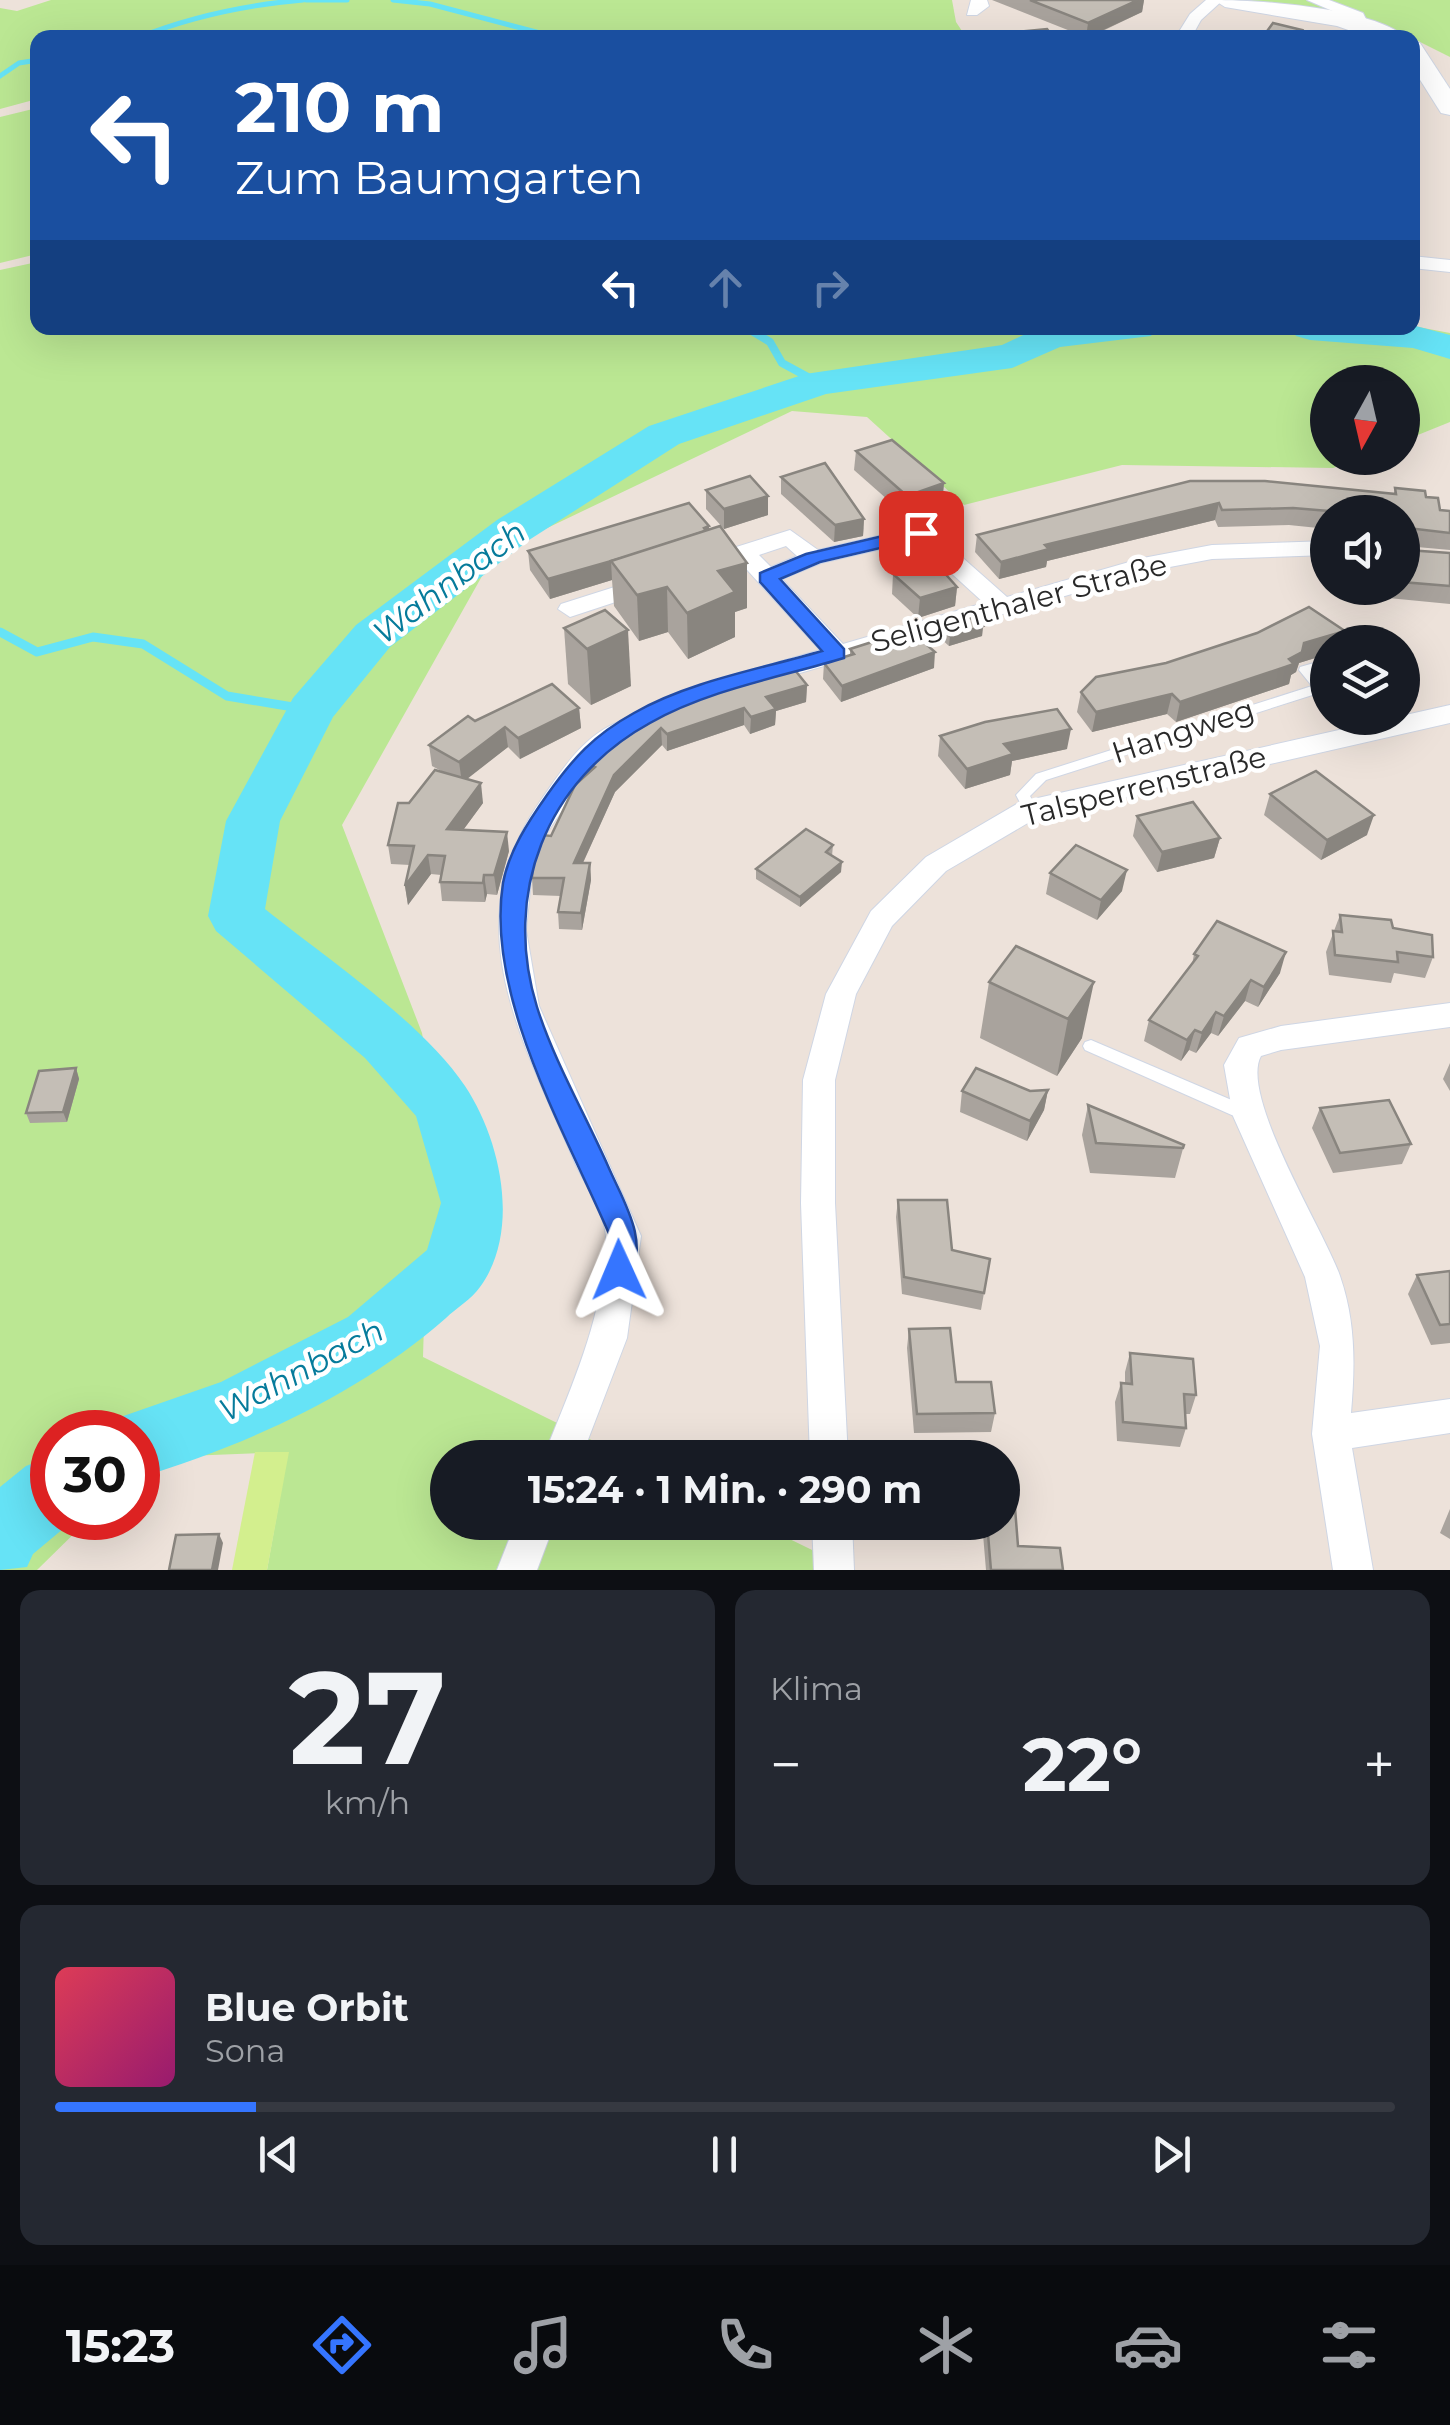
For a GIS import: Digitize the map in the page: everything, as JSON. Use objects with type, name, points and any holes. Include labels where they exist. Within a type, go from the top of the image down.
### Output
[{"type":"main road","points":[[1225,0],[1373,30]]},
{"type":"main road","points":[[1420,61],[1450,108]]},
{"type":"street","points":[[1187,30],[1195,16],[1215,0]]},
{"type":"street","points":[[1315,0],[1358,16],[1362,26]]},
{"type":"street","points":[[1420,263],[1450,266]]},
{"type":"street","points":[[767,577],[813,558],[921,533],[1001,605]]},
{"type":"street","points":[[570,609],[790,537],[813,558]]},
{"type":"street","name":"Seligenthaler Straße","points":[[730,685],[1151,564],[1212,552],[1310,549]]},
{"type":"street","points":[[743,552],[836,654]]},
{"type":"street","points":[[569,1440],[609,1338],[624,1236],[524,1006],[511,930],[516,880],[534,832],[586,756],[660,710]]},
{"type":"street","name":"Talsperrenstraße","points":[[828,1440],[818,1203],[818,1080],[841,994],[881,919],[936,864],[1030,809],[1450,714]]},
{"type":"street","points":[[1353,1570],[1330,1434],[1338,1346],[1323,1277],[1249,1116],[1239,1080],[1240,1065],[1250,1047],[1281,1038],[1450,1016]]},
{"type":"street","points":[[1330,1434],[1450,1416]]},
{"type":"street","points":[[518,1570],[529,1540]]},
{"type":"street","points":[[833,1540],[834,1570]]},
{"type":"lane","name":"Hangweg","points":[[1030,809],[1023,795],[1042,778],[1310,691]]},
{"type":"lane","points":[[1092,1046],[1249,1116]]},
{"type":"green space","points":[[51,0],[952,0],[961,30],[30,30],[30,101],[0,109],[0,8],[17,11]]},
{"type":"green space","points":[[1248,0],[1450,0],[1450,57],[1420,42],[1420,30],[1388,30],[1349,17]]},
{"type":"green space","points":[[30,110],[30,256],[0,263],[0,117]]},
{"type":"green space","points":[[30,264],[30,335],[1420,335],[1420,327],[1450,333],[1450,422],[1420,434],[1420,365],[1310,365],[1310,468],[1122,465],[964,505],[867,417],[792,411],[495,553],[342,825],[422,1033],[449,1187],[425,1290],[423,1357],[591,1440],[430,1440],[430,1540],[792,1540],[853,1570],[267,1570],[288,1452],[187,1456],[160,1470],[160,1410],[30,1410],[30,1540],[68,1540],[37,1570],[0,1570],[0,270]]},
{"type":"green space","points":[[255,1452],[289,1452],[267,1570],[232,1570]]},
{"type":"building","points":[[1030,0],[1138,0],[1088,23]]},
{"type":"building","points":[[1273,23],[1302,30],[1268,30]]},
{"type":"building","points":[[892,440],[944,483],[907,496],[856,451]]},
{"type":"building","points":[[825,463],[864,519],[835,525],[781,477]]},
{"type":"building","points":[[750,476],[768,496],[724,509],[706,490]]},
{"type":"building","points":[[1190,481],[1265,481],[1396,494],[1395,488],[1425,491],[1426,497],[1438,498],[1440,510],[1450,511],[1450,533],[1420,529],[1420,495],[1310,495],[1310,509],[1222,510],[1219,503],[1045,545],[1049,549],[1001,562],[977,535]]},
{"type":"building","points":[[689,503],[709,526],[704,528],[706,531],[629,556],[548,579],[528,551]]},
{"type":"building","points":[[720,526],[747,563],[718,571],[735,592],[687,613],[667,587],[637,595],[611,561]]},
{"type":"building","points":[[1420,551],[1450,553],[1450,586],[1420,584]]},
{"type":"building","points":[[932,559],[957,587],[920,598],[893,574]]},
{"type":"building","points":[[1309,607],[1336,625],[1310,625],[1310,641],[1304,643],[1302,652],[1289,659],[1294,664],[1180,702],[1172,694],[1096,712],[1081,692],[1096,677],[1166,663],[1257,633]]},
{"type":"building","points":[[605,610],[628,630],[587,649],[564,628]]},
{"type":"building","points":[[975,617],[983,626],[950,636],[940,627]]},
{"type":"building","points":[[910,630],[935,652],[842,686],[824,663],[854,654],[850,649]]},
{"type":"building","points":[[790,664],[807,685],[766,697],[776,709],[751,717],[744,708],[667,734],[661,728],[614,775],[574,863],[590,863],[581,913],[558,912],[564,878],[532,878],[533,864],[542,835],[551,836],[575,785],[595,767],[586,763],[598,747],[653,709]]},
{"type":"building","points":[[552,684],[579,708],[518,738],[505,727],[459,762],[429,745],[468,716],[475,721]]},
{"type":"building","points":[[1057,709],[1071,729],[1004,744],[1013,754],[967,769],[940,736],[985,722]]},
{"type":"building","points":[[435,770],[481,783],[447,829],[507,832],[494,875],[484,875],[483,883],[440,882],[445,856],[428,855],[405,886],[414,846],[388,845],[398,803],[409,803]]},
{"type":"building","points":[[1316,771],[1374,815],[1327,840],[1270,794]]},
{"type":"building","points":[[1193,802],[1220,838],[1162,852],[1137,816]]},
{"type":"building","points":[[806,829],[833,845],[826,852],[842,862],[800,897],[756,869]]},
{"type":"building","points":[[1076,845],[1127,870],[1101,900],[1050,873]]},
{"type":"building","points":[[1340,915],[1391,920],[1393,928],[1432,935],[1433,957],[1397,952],[1398,962],[1335,955],[1333,931],[1342,932]]},
{"type":"building","points":[[1217,921],[1286,952],[1264,987],[1251,980],[1224,1016],[1216,1012],[1202,1033],[1195,1030],[1187,1040],[1149,1020],[1198,956],[1194,954]]},
{"type":"building","points":[[1016,946],[1094,982],[1068,1019],[989,982]]},
{"type":"building","points":[[76,1068],[63,1112],[26,1113],[39,1071]]},
{"type":"building","points":[[976,1068],[1030,1091],[1048,1090],[1030,1121],[962,1091]]},
{"type":"building","points":[[1389,1100],[1411,1144],[1340,1153],[1320,1108]]},
{"type":"building","points":[[1088,1105],[1184,1145],[1183,1148],[1096,1143]]},
{"type":"building","points":[[898,1200],[947,1200],[952,1250],[990,1259],[984,1293],[904,1277]]},
{"type":"building","points":[[1450,1271],[1450,1324],[1440,1325],[1417,1275]]},
{"type":"building","points":[[950,1328],[956,1382],[991,1382],[995,1413],[917,1414],[909,1329]]},
{"type":"building","points":[[1130,1353],[1193,1359],[1196,1395],[1184,1394],[1186,1428],[1123,1422],[1121,1383],[1132,1384]]},
{"type":"building","points":[[219,1534],[212,1570],[169,1570],[176,1535]]},
{"type":"building","points":[[988,1540],[1018,1540],[1018,1546],[1060,1548],[1063,1570],[991,1570]]},
{"type":"waterway","points":[[159,30],[218,13],[303,0]]},
{"type":"waterway","points":[[306,0],[347,0]]},
{"type":"waterway","points":[[393,0],[430,4],[529,30]]},
{"type":"waterway","points":[[0,76],[19,63],[30,61]]},
{"type":"waterway","points":[[758,335],[770,342],[782,363],[819,383]]},
{"type":"waterway","name":"Wahnbach","points":[[160,1436],[239,1409],[372,1339],[456,1267],[474,1203],[461,1148],[442,1102],[386,1041],[236,916],[253,821],[311,710],[373,636],[513,530],[664,435],[819,383],[1012,356],[1051,336],[1062,335]]},
{"type":"waterway","name":"Wahnbach","points":[[1393,335],[1450,347]]},
{"type":"waterway","points":[[0,632],[37,652],[93,637],[143,644],[227,696],[311,710]]},
{"type":"waterway","name":"Wahnbach","points":[[0,1541],[7,1528],[30,1509]]},
{"type":"route","points":[[619,1270],[624,1236],[524,1006],[511,930],[516,880],[534,832],[586,756],[643,717],[695,696],[836,654],[767,577],[813,558],[921,533]]}]
